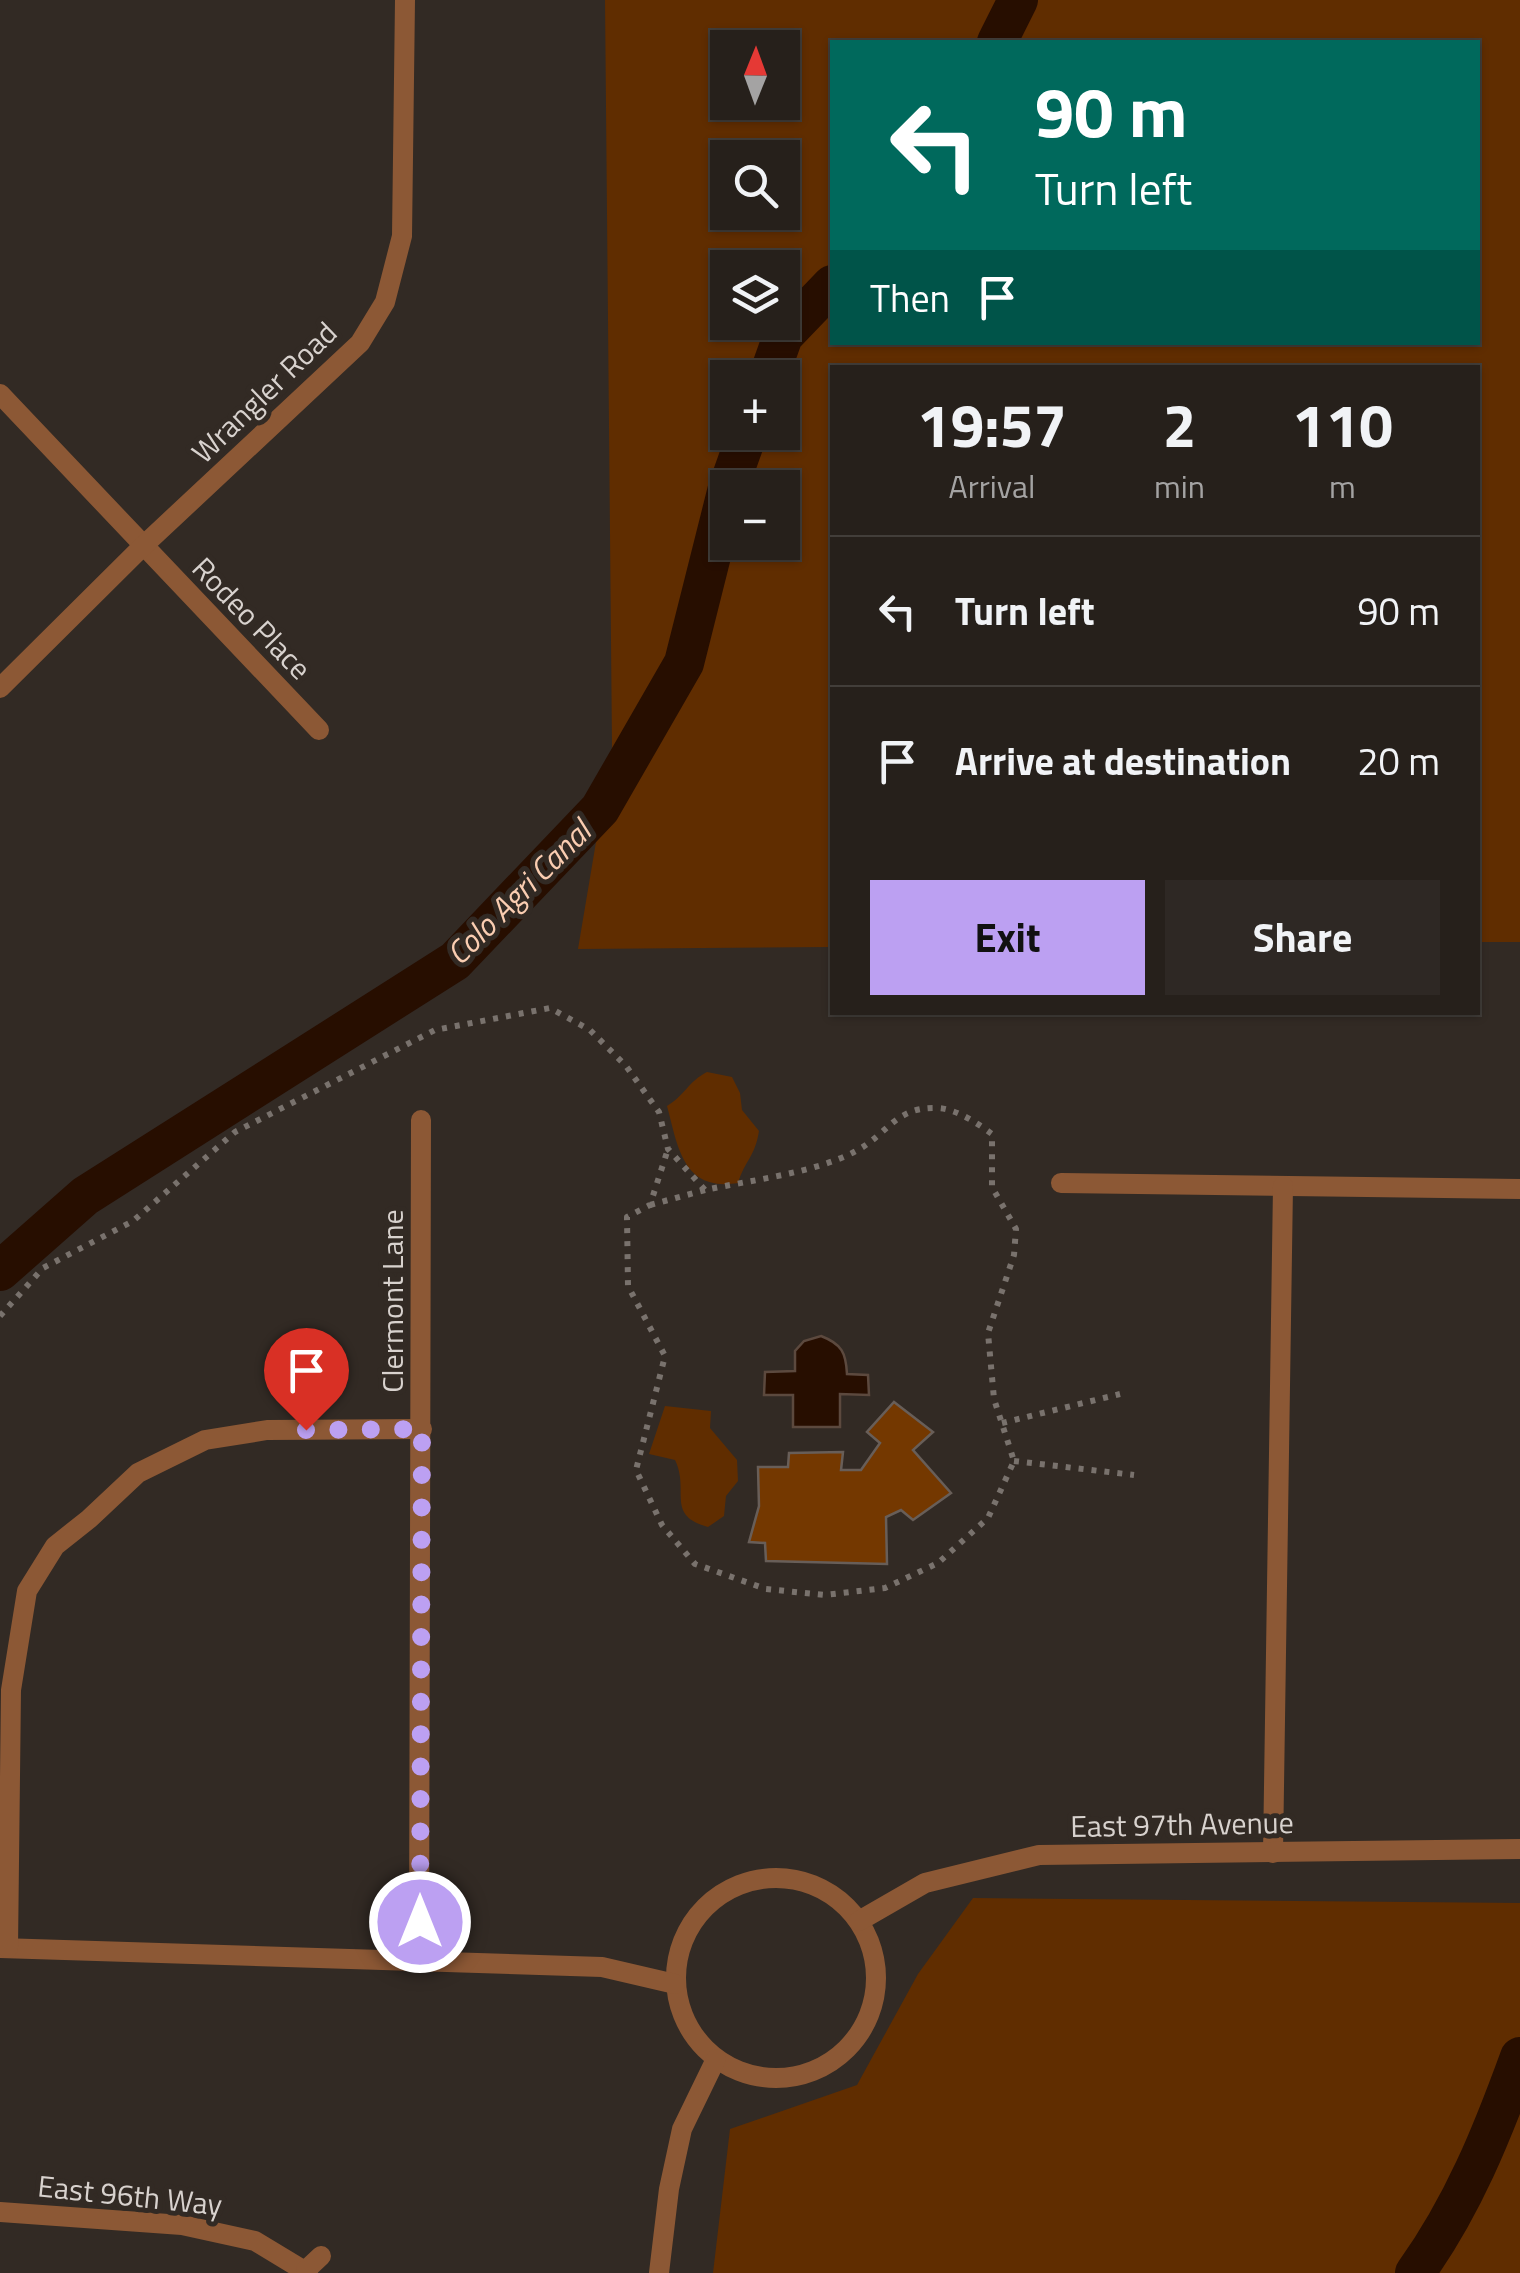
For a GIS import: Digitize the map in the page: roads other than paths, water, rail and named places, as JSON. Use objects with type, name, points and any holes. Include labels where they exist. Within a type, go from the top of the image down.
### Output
[{"type":"street","name":"Wrangler Road","points":[[0,688],[142,547],[360,343],[385,302],[402,236],[405,0]]},
{"type":"street","name":"Rodeo Place","points":[[0,394],[319,730]]},
{"type":"street","name":"Clermont Lane","points":[[419,1960],[421,1120]]},
{"type":"street","points":[[1061,1184],[1520,1189]]},
{"type":"street","points":[[1272,1853],[1283,1186]]},
{"type":"street","points":[[422,1429],[267,1430],[204,1440],[138,1474],[55,1546],[27,1591],[11,1690],[4,1948],[602,1968],[675,1984]]},
{"type":"street","name":"East 97th Avenue","points":[[859,1921],[925,1882],[1039,1856],[1520,1850]]},
{"type":"street","points":[[784,1878],[812,1884],[837,1898],[859,1921],[873,1949],[877,1980],[872,2011],[857,2039],[834,2061],[806,2074],[775,2079],[744,2074],[716,2059],[694,2036],[681,2012],[675,1984],[678,1955],[688,1929],[706,1907],[729,1890],[756,1880],[784,1878]]},
{"type":"street","points":[[659,2273],[682,2129],[716,2059]]},
{"type":"street","name":"East 96th Way","points":[[0,2212],[182,2225],[256,2241],[312,2266]]},
{"type":"waterway","name":"Colo Agri Canal","points":[[998,40],[1018,0]]},
{"type":"waterway","name":"Colo Agri Canal","points":[[774,360],[783,336],[830,287]]},
{"type":"waterway","name":"Colo Agri Canal","points":[[734,470],[742,450]]},
{"type":"waterway","name":"Colo Agri Canal","points":[[0,1271],[85,1196],[455,961],[600,809],[684,663],[710,560]]},
{"type":"waterway","points":[[1415,2273],[1448,2222],[1475,2169],[1520,2057]]}]
